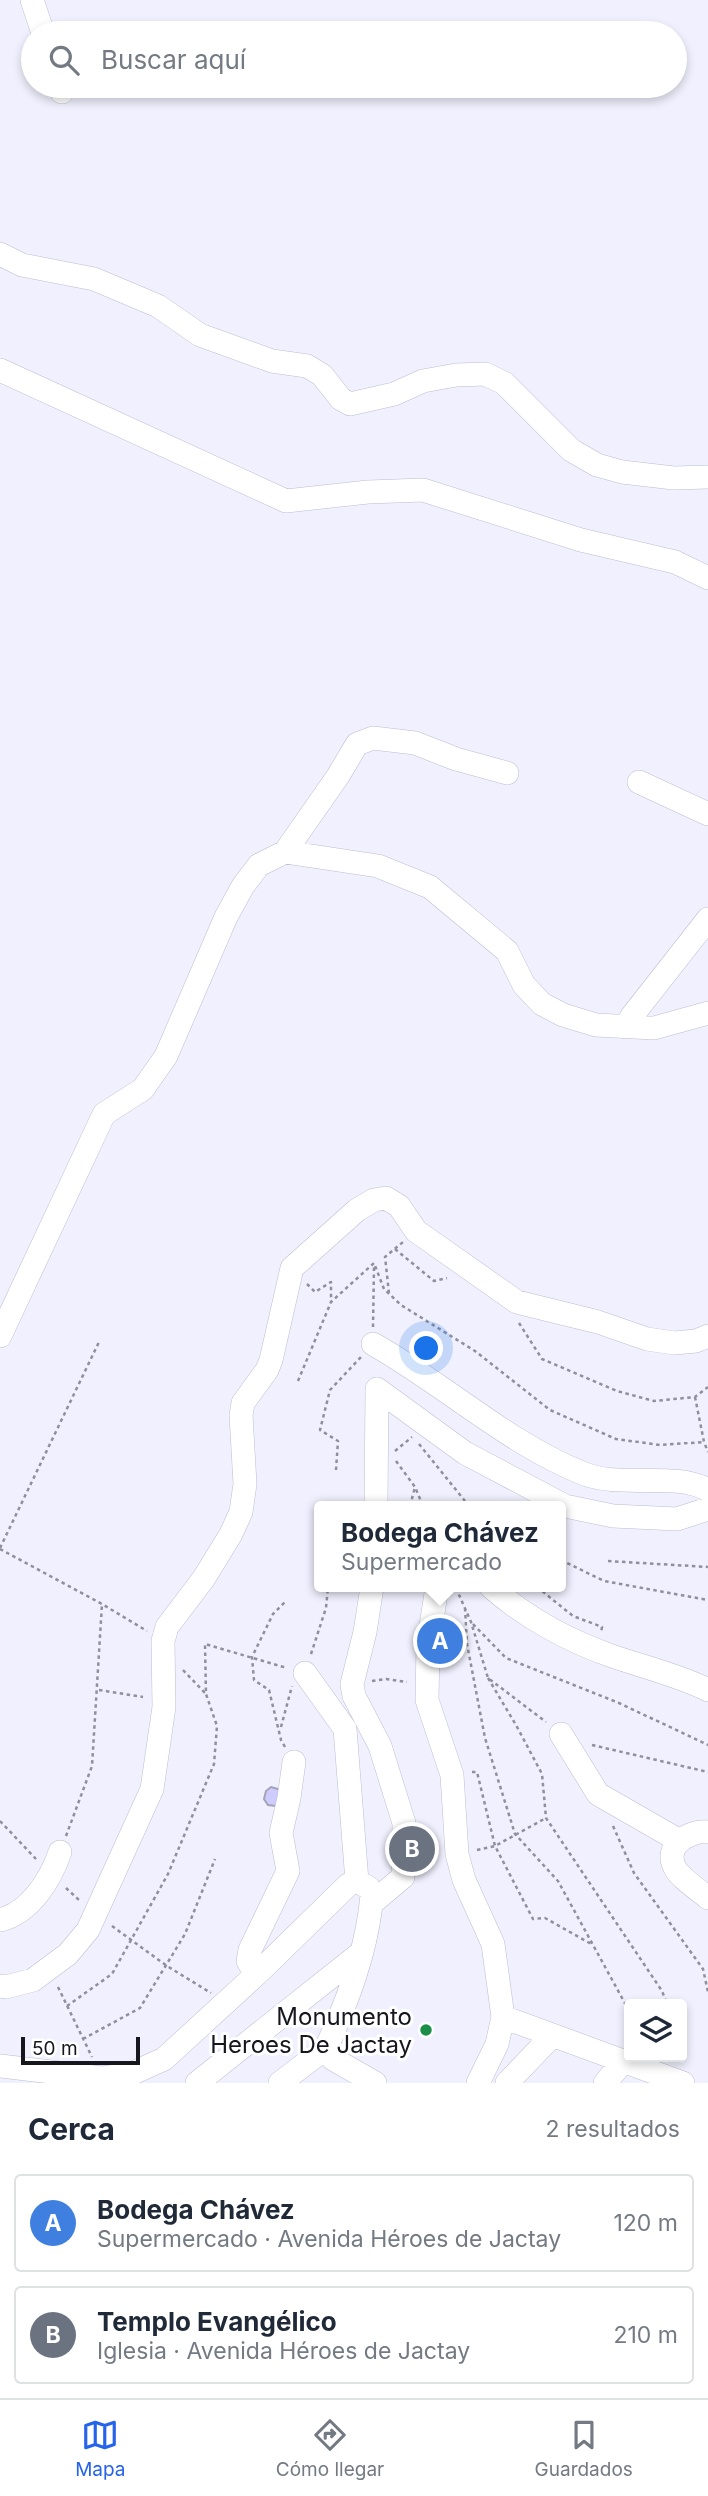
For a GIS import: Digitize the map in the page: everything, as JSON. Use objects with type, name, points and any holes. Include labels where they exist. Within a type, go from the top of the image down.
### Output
[{"type":"street","points":[[32,0],[39,21]]},
{"type":"street","points":[[0,254],[22,265],[94,279],[158,306],[200,335],[272,361],[307,366],[322,375],[341,399],[350,404],[394,394],[423,381],[456,375],[485,374],[504,383],[571,450],[597,465],[622,472],[674,478],[708,477]]},
{"type":"street","points":[[0,370],[286,501],[368,492],[423,490],[581,540],[675,562],[708,578]]},
{"type":"street","points":[[0,1336],[104,1114],[144,1089],[166,1056],[226,918],[243,886],[258,865],[285,852],[358,744],[373,738],[415,743],[456,759],[507,773]]},
{"type":"street","points":[[639,782],[708,814]]},
{"type":"street","points":[[285,852],[378,866],[430,887],[507,951],[524,985],[542,1004],[563,1015],[596,1025],[654,1028],[708,1013]]},
{"type":"street","points":[[625,1027],[708,919]]},
{"type":"street","points":[[0,1986],[33,1980],[68,1954],[88,1930],[152,1789],[164,1700],[163,1641],[167,1627],[204,1578],[241,1512],[245,1484],[241,1415],[243,1403],[267,1370],[271,1360],[292,1271],[357,1210],[374,1200],[386,1198],[399,1206],[416,1231],[517,1302],[598,1322],[647,1339],[674,1343],[696,1341],[708,1336]]},
{"type":"street","points":[[373,1345],[411,1366],[528,1447],[584,1475],[615,1481],[673,1482],[708,1490]]},
{"type":"street","points":[[376,1501],[377,1389],[465,1453],[556,1501]]},
{"type":"street","points":[[566,1506],[613,1516],[677,1519],[708,1510]]},
{"type":"street","points":[[371,1592],[352,1684],[354,1696],[380,1746],[404,1822],[403,1877],[372,1903]]},
{"type":"street","points":[[436,1592],[428,1645],[427,1700],[452,1775],[457,1854],[464,1880],[493,1944],[503,2017],[497,2045],[478,2083]]},
{"type":"street","points":[[498,1592],[544,1624],[570,1638],[608,1655],[708,1690]]},
{"type":"street","points":[[299,1678],[345,1729],[357,1881]]},
{"type":"street","points":[[561,1734],[598,1794],[678,1840]]},
{"type":"street","points":[[260,1971],[252,1968],[248,1961],[250,1951],[288,1871],[281,1833],[294,1762]]},
{"type":"street","points":[[708,1832],[698,1830],[678,1840],[672,1853],[675,1869],[708,1898]]},
{"type":"street","points":[[0,1920],[23,1909],[52,1876],[60,1852]]},
{"type":"street","points":[[280,2083],[326,2048],[364,1950],[372,1894],[369,1888],[357,1881]]},
{"type":"street","points":[[0,2066],[102,2078],[133,2073],[164,2059],[348,1885],[357,1881]]},
{"type":"street","points":[[197,2083],[364,1950]]},
{"type":"street","points":[[503,2017],[683,2083]]},
{"type":"street","points":[[507,2083],[552,2035]]},
{"type":"street","points":[[326,2048],[333,2059],[375,2083]]},
{"type":"street","points":[[605,2083],[623,2062]]},
{"type":"path","points":[[390,1294],[385,1256],[416,1231]]},
{"type":"path","points":[[395,1249],[435,1280],[473,1272]]},
{"type":"path","points":[[331,1302],[374,1263],[384,1289],[401,1305],[475,1351],[550,1410],[616,1439],[660,1445],[704,1442]]},
{"type":"path","points":[[292,1271],[316,1292],[331,1282],[331,1302],[299,1381]]},
{"type":"path","points":[[517,1302],[519,1326],[542,1359],[617,1391],[654,1401],[695,1397],[708,1387]]},
{"type":"path","points":[[99,1342],[0,1548],[163,1641]]},
{"type":"path","points":[[335,1470],[338,1441],[320,1430],[330,1390],[373,1345]]},
{"type":"path","points":[[695,1397],[708,1452]]},
{"type":"path","points":[[412,1436],[465,1501]]},
{"type":"path","points":[[411,1501],[415,1487]]},
{"type":"path","points":[[608,1561],[708,1567]]},
{"type":"path","points":[[566,1562],[604,1581],[708,1600]]},
{"type":"path","points":[[280,1730],[326,1608],[328,1592]]},
{"type":"path","points":[[458,1592],[471,1622],[488,1678],[542,1774],[546,1818],[665,1999]]},
{"type":"path","points":[[543,1592],[573,1616],[601,1628],[601,1637]]},
{"type":"path","points":[[285,1602],[273,1614],[252,1657],[254,1680],[269,1690],[281,1740],[294,1762]]},
{"type":"path","points":[[60,1852],[92,1766],[99,1690],[102,1604]]},
{"type":"path","points":[[465,1608],[467,1644],[485,1738],[515,1834],[558,1881],[624,2002]]},
{"type":"path","points":[[471,1622],[506,1658],[619,1703],[708,1745]]},
{"type":"path","points":[[67,2006],[112,1974],[168,1874],[214,1764],[217,1726],[206,1694],[205,1644],[282,1666]]},
{"type":"path","points":[[183,1670],[206,1694]]},
{"type":"path","points":[[488,1678],[561,1734],[603,1749],[708,1772]]},
{"type":"path","points":[[99,1690],[164,1700]]},
{"type":"path","points":[[452,1775],[477,1772],[495,1846],[533,1919],[545,1918],[593,1945]]},
{"type":"path","points":[[598,1794],[634,1873],[703,1969],[708,1992]]},
{"type":"path","points":[[457,1854],[495,1846],[546,1818]]},
{"type":"path","points":[[83,2039],[140,2008],[186,1934],[215,1859]]},
{"type":"path","points":[[703,1969],[708,1966]]},
{"type":"path","points":[[49,1968],[102,2078]]},
{"type":"building","points":[[271,1787],[281,1790],[276,1806],[268,1805],[264,1799],[266,1791]]},
{"type":"place","name":"Bodega Chávez","points":[[440,1641]]},
{"type":"place","name":"Templo Evangélico","points":[[412,1849]]},
{"type":"place","name":"Monumento Heroes De Jactay","points":[[426,2030]]}]
